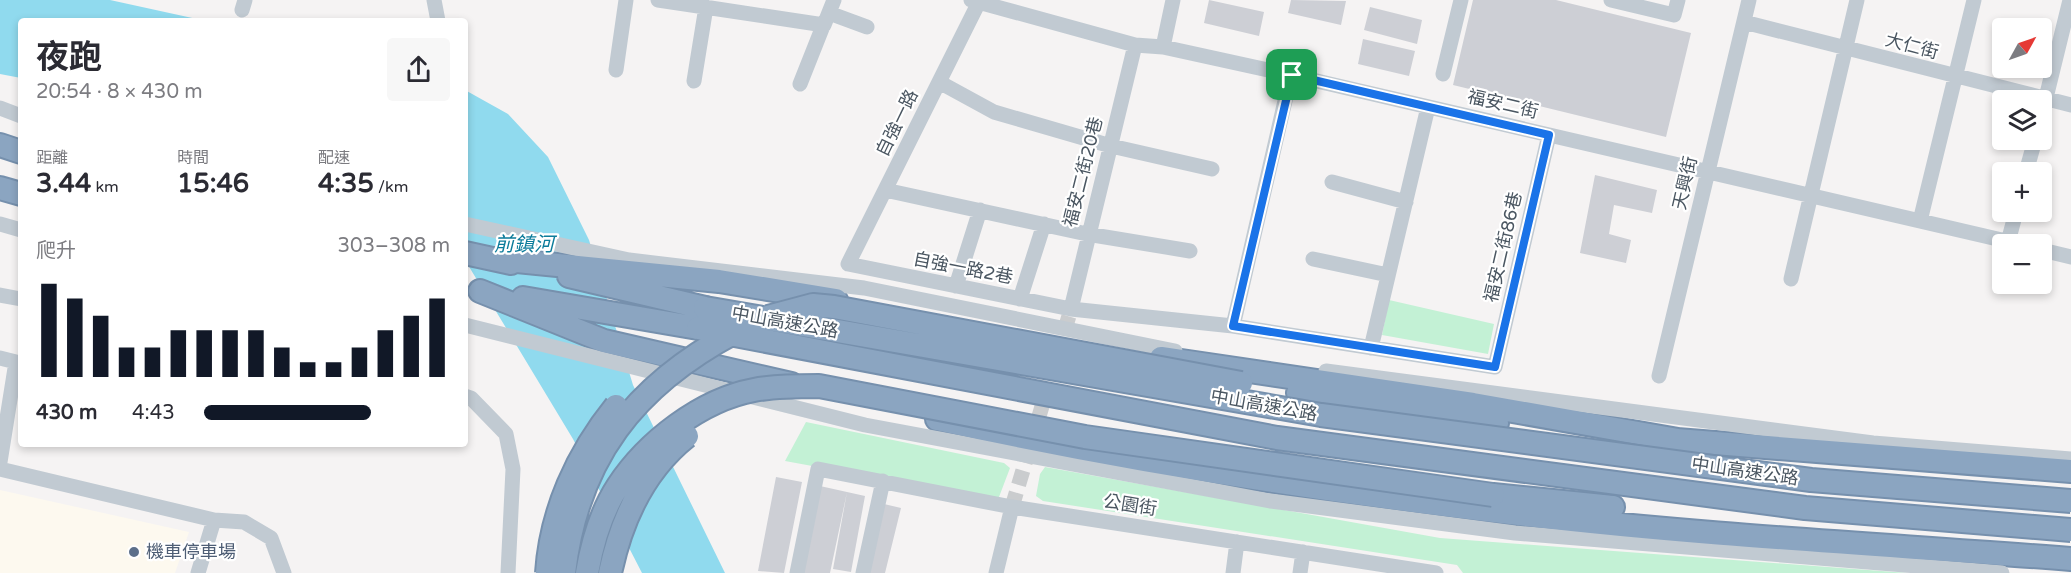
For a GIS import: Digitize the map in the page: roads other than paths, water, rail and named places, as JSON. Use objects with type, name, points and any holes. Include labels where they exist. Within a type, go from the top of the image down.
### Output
[{"type":"highway","points":[[0,147],[18,152]]},
{"type":"highway","points":[[0,190],[18,194]]},
{"type":"highway","name":"中山高速公路","points":[[468,254],[705,308],[1321,415],[1811,480],[2071,501]]},
{"type":"highway","points":[[497,259],[719,281],[857,304],[1048,341],[1473,404],[1678,440]]},
{"type":"highway","points":[[473,289],[604,341],[640,359],[1064,447],[1303,485],[1527,515],[2071,559]]},
{"type":"highway","name":"中山高速公路","points":[[473,289],[709,330],[1277,438],[1806,508],[2071,530]]},
{"type":"highway","points":[[564,573],[572,526],[592,472],[611,438],[637,404],[678,366],[699,351],[756,321],[813,304]]},
{"type":"highway","points":[[547,573],[554,527],[580,457],[606,418],[638,381],[700,336],[723,323],[755,311],[784,305],[813,304],[1407,412],[1607,436],[2071,471]]},
{"type":"highway","points":[[586,573],[598,528],[618,486],[670,431],[724,400],[753,390],[779,386],[831,389],[1085,437],[1493,495],[1748,521],[1866,544]]},
{"type":"highway","points":[[610,573],[622,526],[636,497],[660,462],[685,438],[715,419],[747,404],[795,392],[831,389]]},
{"type":"street","points":[[434,0],[437,18]]},
{"type":"street","points":[[616,69],[626,0]]},
{"type":"street","points":[[658,0],[824,25],[829,11]]},
{"type":"street","points":[[1163,47],[1173,0]]},
{"type":"street","points":[[1443,74],[1461,0]]},
{"type":"street","points":[[1611,0],[1674,15],[1678,0]]},
{"type":"street","name":"天興街","points":[[1659,376],[1749,0]]},
{"type":"street","points":[[1791,279],[1857,0]]},
{"type":"street","points":[[1920,221],[1974,0]]},
{"type":"street","points":[[2047,90],[2070,0]]},
{"type":"street","name":"福安二街","points":[[977,1],[1135,45],[1163,47],[1292,75],[1992,238]]},
{"type":"street","name":"自強一路","points":[[848,264],[977,1]]},
{"type":"street","points":[[694,81],[706,7]]},
{"type":"street","points":[[829,11],[867,27]]},
{"type":"street","points":[[800,84],[829,11]]},
{"type":"street","name":"大仁街","points":[[1744,22],[1956,78],[1992,90]]},
{"type":"street","name":"福安二街20巷","points":[[1071,309],[1087,234],[1135,45]]},
{"type":"street","points":[[1233,326],[1292,75]]},
{"type":"street","points":[[939,82],[994,112],[1111,146],[1212,169]]},
{"type":"street","name":"大仁街","points":[[2052,106],[2071,105]]},
{"type":"street","points":[[1371,348],[1428,107]]},
{"type":"street","points":[[0,108],[18,115]]},
{"type":"street","points":[[0,115],[18,116]]},
{"type":"street","name":"福安二街86巷","points":[[1495,367],[1549,135]]},
{"type":"street","points":[[1332,182],[1406,202]]},
{"type":"street","points":[[885,190],[1087,234],[1190,250]]},
{"type":"street","points":[[956,286],[980,210]]},
{"type":"street","points":[[1020,299],[1044,224]]},
{"type":"street","points":[[0,225],[18,229]]},
{"type":"street","points":[[468,226],[629,260],[864,288],[1148,348],[1873,443],[2071,459]]},
{"type":"street","points":[[2052,252],[2071,256]]},
{"type":"street","points":[[1313,259],[1388,275]]},
{"type":"street","name":"自強一路2巷","points":[[848,264],[1071,309],[1233,326],[1495,367]]},
{"type":"street","points":[[0,295],[18,298]]},
{"type":"street","points":[[468,326],[640,359],[865,425],[1270,501],[1515,533],[2002,573]]},
{"type":"street","points":[[0,357],[16,362],[0,462]]},
{"type":"street","points":[[468,397],[506,434],[513,469],[508,573]]},
{"type":"street","points":[[0,469],[214,520],[244,522],[271,538],[284,573]]},
{"type":"street","name":"公園街","points":[[797,573],[818,469],[1012,507],[1436,573]]},
{"type":"street","points":[[863,573],[883,482]]},
{"type":"street","points":[[996,573],[1012,507]]},
{"type":"street","points":[[198,573],[214,520]]},
{"type":"street","points":[[1233,573],[1237,542]]},
{"type":"street","points":[[1300,573],[1303,552]]},
{"type":"water","points":[[0,0],[110,0],[192,18],[18,18],[18,77],[0,74]]},
{"type":"water","name":"前鎮河","points":[[468,92],[508,114],[548,157],[589,240],[633,385],[725,573],[642,573],[573,439],[468,265]]},
{"type":"tunnel","points":[[1012,507],[1071,309]]},
{"type":"place","name":"機車停車場","points":[[134,552]]}]
